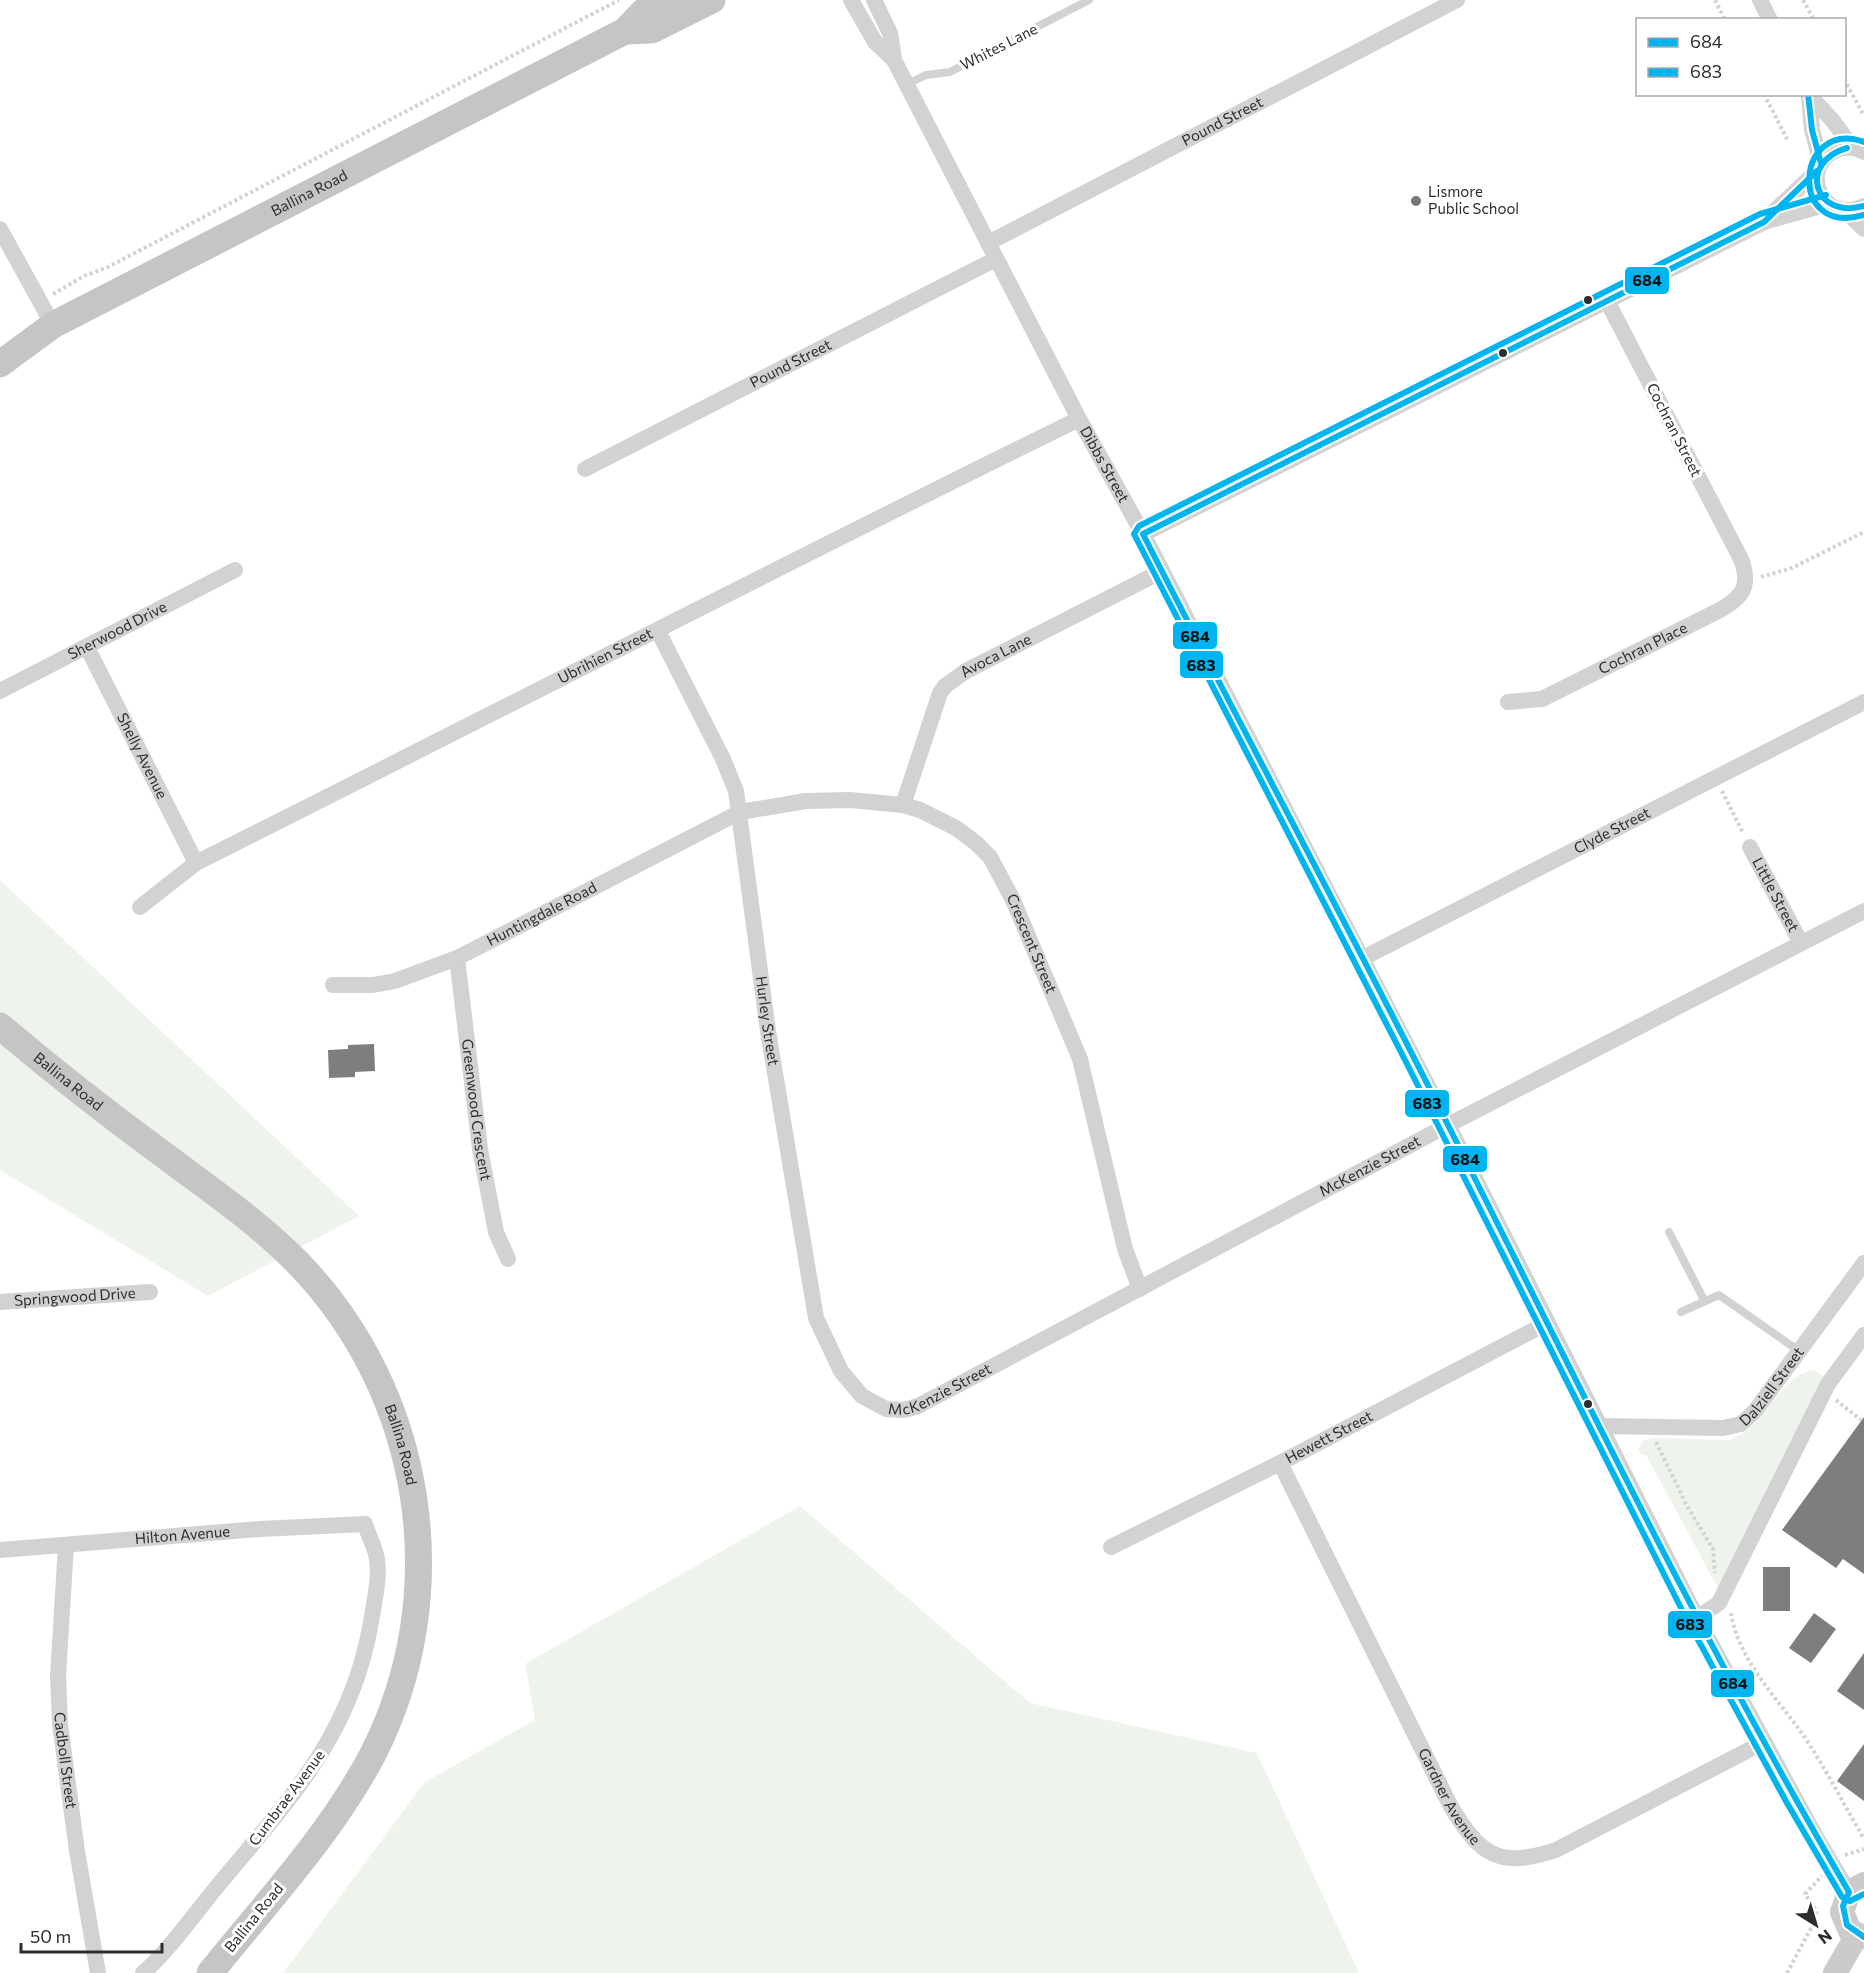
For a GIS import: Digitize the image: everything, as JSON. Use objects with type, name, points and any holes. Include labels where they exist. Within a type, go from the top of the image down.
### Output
[{"type":"main road","name":"Ballina Road","points":[[0,364],[53,325],[625,31],[643,12],[667,0]]},
{"type":"main road","name":"Ballina Road","points":[[625,31],[652,30],[712,0]]},
{"type":"main road","name":"Ballina Road","points":[[0,1026],[97,1105],[216,1194],[298,1263],[342,1317],[373,1369],[401,1438],[410,1470],[420,1534],[417,1615],[401,1683],[388,1721],[372,1755],[332,1821],[210,1973]]},
{"type":"main road","points":[[1835,1973],[1860,1936],[1843,1919],[1842,1905],[1856,1888]]},
{"type":"street","name":"Dibbs Street","points":[[851,0],[875,42],[894,60],[1079,419],[1143,534],[1448,1125],[1697,1618],[1764,1742],[1856,1888]]},
{"type":"street","name":"Dibbs Street","points":[[874,0],[890,33],[894,60]]},
{"type":"street","name":"Pound Street","points":[[988,243],[1457,0]]},
{"type":"street","points":[[1760,0],[1769,18]]},
{"type":"street","points":[[1809,96],[1812,130],[1819,167],[1818,189],[1828,204],[1845,211],[1864,229]]},
{"type":"street","points":[[1810,96],[1858,150]]},
{"type":"street","points":[[1764,222],[1834,151],[1858,150]]},
{"type":"street","points":[[1143,534],[1606,299],[1764,222],[1828,204]]},
{"type":"street","points":[[1845,211],[1864,206]]},
{"type":"street","points":[[0,229],[53,325]]},
{"type":"street","name":"Pound Street","points":[[585,469],[996,259]]},
{"type":"street","name":"Cochran Street","points":[[1606,299],[1742,561],[1746,580]]},
{"type":"street","name":"Ubrihien Street","points":[[140,907],[196,863],[658,631],[842,535],[1079,419]]},
{"type":"street","name":"Sherwood Drive","points":[[0,691],[235,570]]},
{"type":"street","name":"Avoca Lane","points":[[903,805],[945,686],[966,671],[1162,571]]},
{"type":"street","name":"Cochran Place","points":[[1508,702],[1542,699],[1720,610],[1738,597],[1745,588],[1746,580]]},
{"type":"street","name":"Hurley Street","points":[[658,631],[723,759],[736,791],[768,1031],[816,1318],[841,1371],[862,1396],[874,1405]]},
{"type":"street","name":"Shelly Avenue","points":[[87,648],[196,863]]},
{"type":"street","name":"Clyde Street","points":[[1361,959],[1864,702]]},
{"type":"street","name":"Crescent Street","points":[[740,812],[806,801],[850,800],[903,805],[943,820],[965,834],[990,857],[1006,886],[1080,1059],[1125,1250],[1140,1289]]},
{"type":"street","name":"Huntingdale Road","points":[[333,986],[372,985],[395,981],[457,958],[740,812]]},
{"type":"street","name":"Little Street","points":[[1750,847],[1801,944]]},
{"type":"street","name":"McKenzie Street","points":[[874,1405],[894,1411],[918,1406],[1448,1125],[1864,911]]},
{"type":"street","name":"Greenwood Crescent","points":[[457,958],[480,1149],[496,1232],[508,1259]]},
{"type":"street","name":"Dalziell Street","points":[[1600,1426],[1723,1428],[1741,1424],[1755,1411],[1864,1263]]},
{"type":"street","name":"Springwood Drive","points":[[0,1302],[150,1292]]},
{"type":"street","name":"Hewett Street","points":[[1111,1547],[1280,1463],[1547,1323]]},
{"type":"street","points":[[1697,1618],[1719,1603],[1828,1384],[1864,1335]]},
{"type":"street","name":"Gardner Avenue","points":[[1280,1463],[1450,1805],[1477,1844],[1495,1855],[1508,1859],[1530,1859],[1556,1851],[1764,1742]]},
{"type":"street","name":"Hilton Avenue","points":[[0,1550],[260,1529],[364,1524]]},
{"type":"street","name":"Cumbrae Avenue","points":[[143,1973],[292,1796],[321,1756],[341,1720],[362,1662],[375,1599],[377,1559],[364,1524]]},
{"type":"street","name":"Cadboll Street","points":[[66,1545],[58,1676],[60,1724],[79,1862],[99,1973]]},
{"type":"lane","name":"Whites Lane","points":[[907,84],[926,75],[950,72],[1089,0]]},
{"type":"lane","points":[[1669,1232],[1704,1300]]},
{"type":"lane","points":[[1681,1312],[1719,1295],[1799,1351]]},
{"type":"path","points":[[39,300],[84,276],[108,267],[619,0]]},
{"type":"path","points":[[1715,0],[1724,18]]},
{"type":"path","points":[[1803,0],[1813,18]]},
{"type":"path","points":[[1846,81],[1864,116]]},
{"type":"path","points":[[1765,96],[1788,141]]},
{"type":"path","points":[[1746,580],[1792,568],[1864,532]]},
{"type":"path","points":[[1715,778],[1750,847]]},
{"type":"path","points":[[1832,1396],[1861,1420]]},
{"type":"path","points":[[1651,1427],[1688,1506],[1713,1550],[1716,1579],[1724,1594],[1738,1636],[1766,1688],[1810,1745],[1864,1839]]},
{"type":"path","points":[[1843,1855],[1864,1849]]},
{"type":"path","points":[[1787,1973],[1817,1917],[1816,1910],[1805,1894],[1816,1883]]},
{"type":"shaded area","points":[[0,880],[359,1216],[208,1296],[0,1170]]},
{"type":"shaded area","points":[[1814,1370],[1824,1376],[1719,1590],[1646,1455],[1641,1455],[1638,1449],[1643,1441],[1653,1438],[1729,1440],[1754,1425],[1791,1381],[1801,1374]]},
{"type":"shaded area","points":[[800,1506],[1030,1703],[1257,1753],[1359,1973],[283,1973],[425,1782],[535,1720],[525,1664]]},
{"type":"building","points":[[374,1044],[375,1071],[355,1072],[355,1077],[329,1078],[328,1050],[348,1049],[348,1045]]},
{"type":"building","points":[[1864,1417],[1864,1574],[1843,1559],[1836,1568],[1782,1530]]},
{"type":"building","points":[[1763,1567],[1790,1567],[1790,1611],[1763,1611]]},
{"type":"building","points":[[1814,1613],[1836,1629],[1811,1663],[1789,1648]]},
{"type":"building","points":[[1864,1653],[1864,1710],[1837,1691]]},
{"type":"building","points":[[1864,1744],[1864,1801],[1837,1781]]},
{"type":"transit line","name":"684","points":[[1808,96],[1812,130],[1821,163]]},
{"type":"transit line","name":"683","points":[[1864,142],[1841,139],[1824,146],[1814,160],[1809,178],[1812,195],[1822,210],[1839,217],[1864,215]]},
{"type":"transit line","name":"684","points":[[1847,148],[1832,155],[1822,165],[1817,176],[1818,188],[1823,197],[1833,205],[1847,208],[1864,206]]},
{"type":"transit line","name":"684","points":[[1817,171],[1764,222],[1143,534],[1412,1054],[1693,1609],[1849,1892],[1843,1906],[1847,1925],[1864,1937]]},
{"type":"transit line","name":"683","points":[[1826,195],[1760,214],[1139,526],[1134,534],[1404,1058],[1684,1614],[1787,1803],[1842,1897],[1850,1901],[1864,1894]]},
{"type":"place","name":"Lismore Public School","points":[[1416,201]]}]
